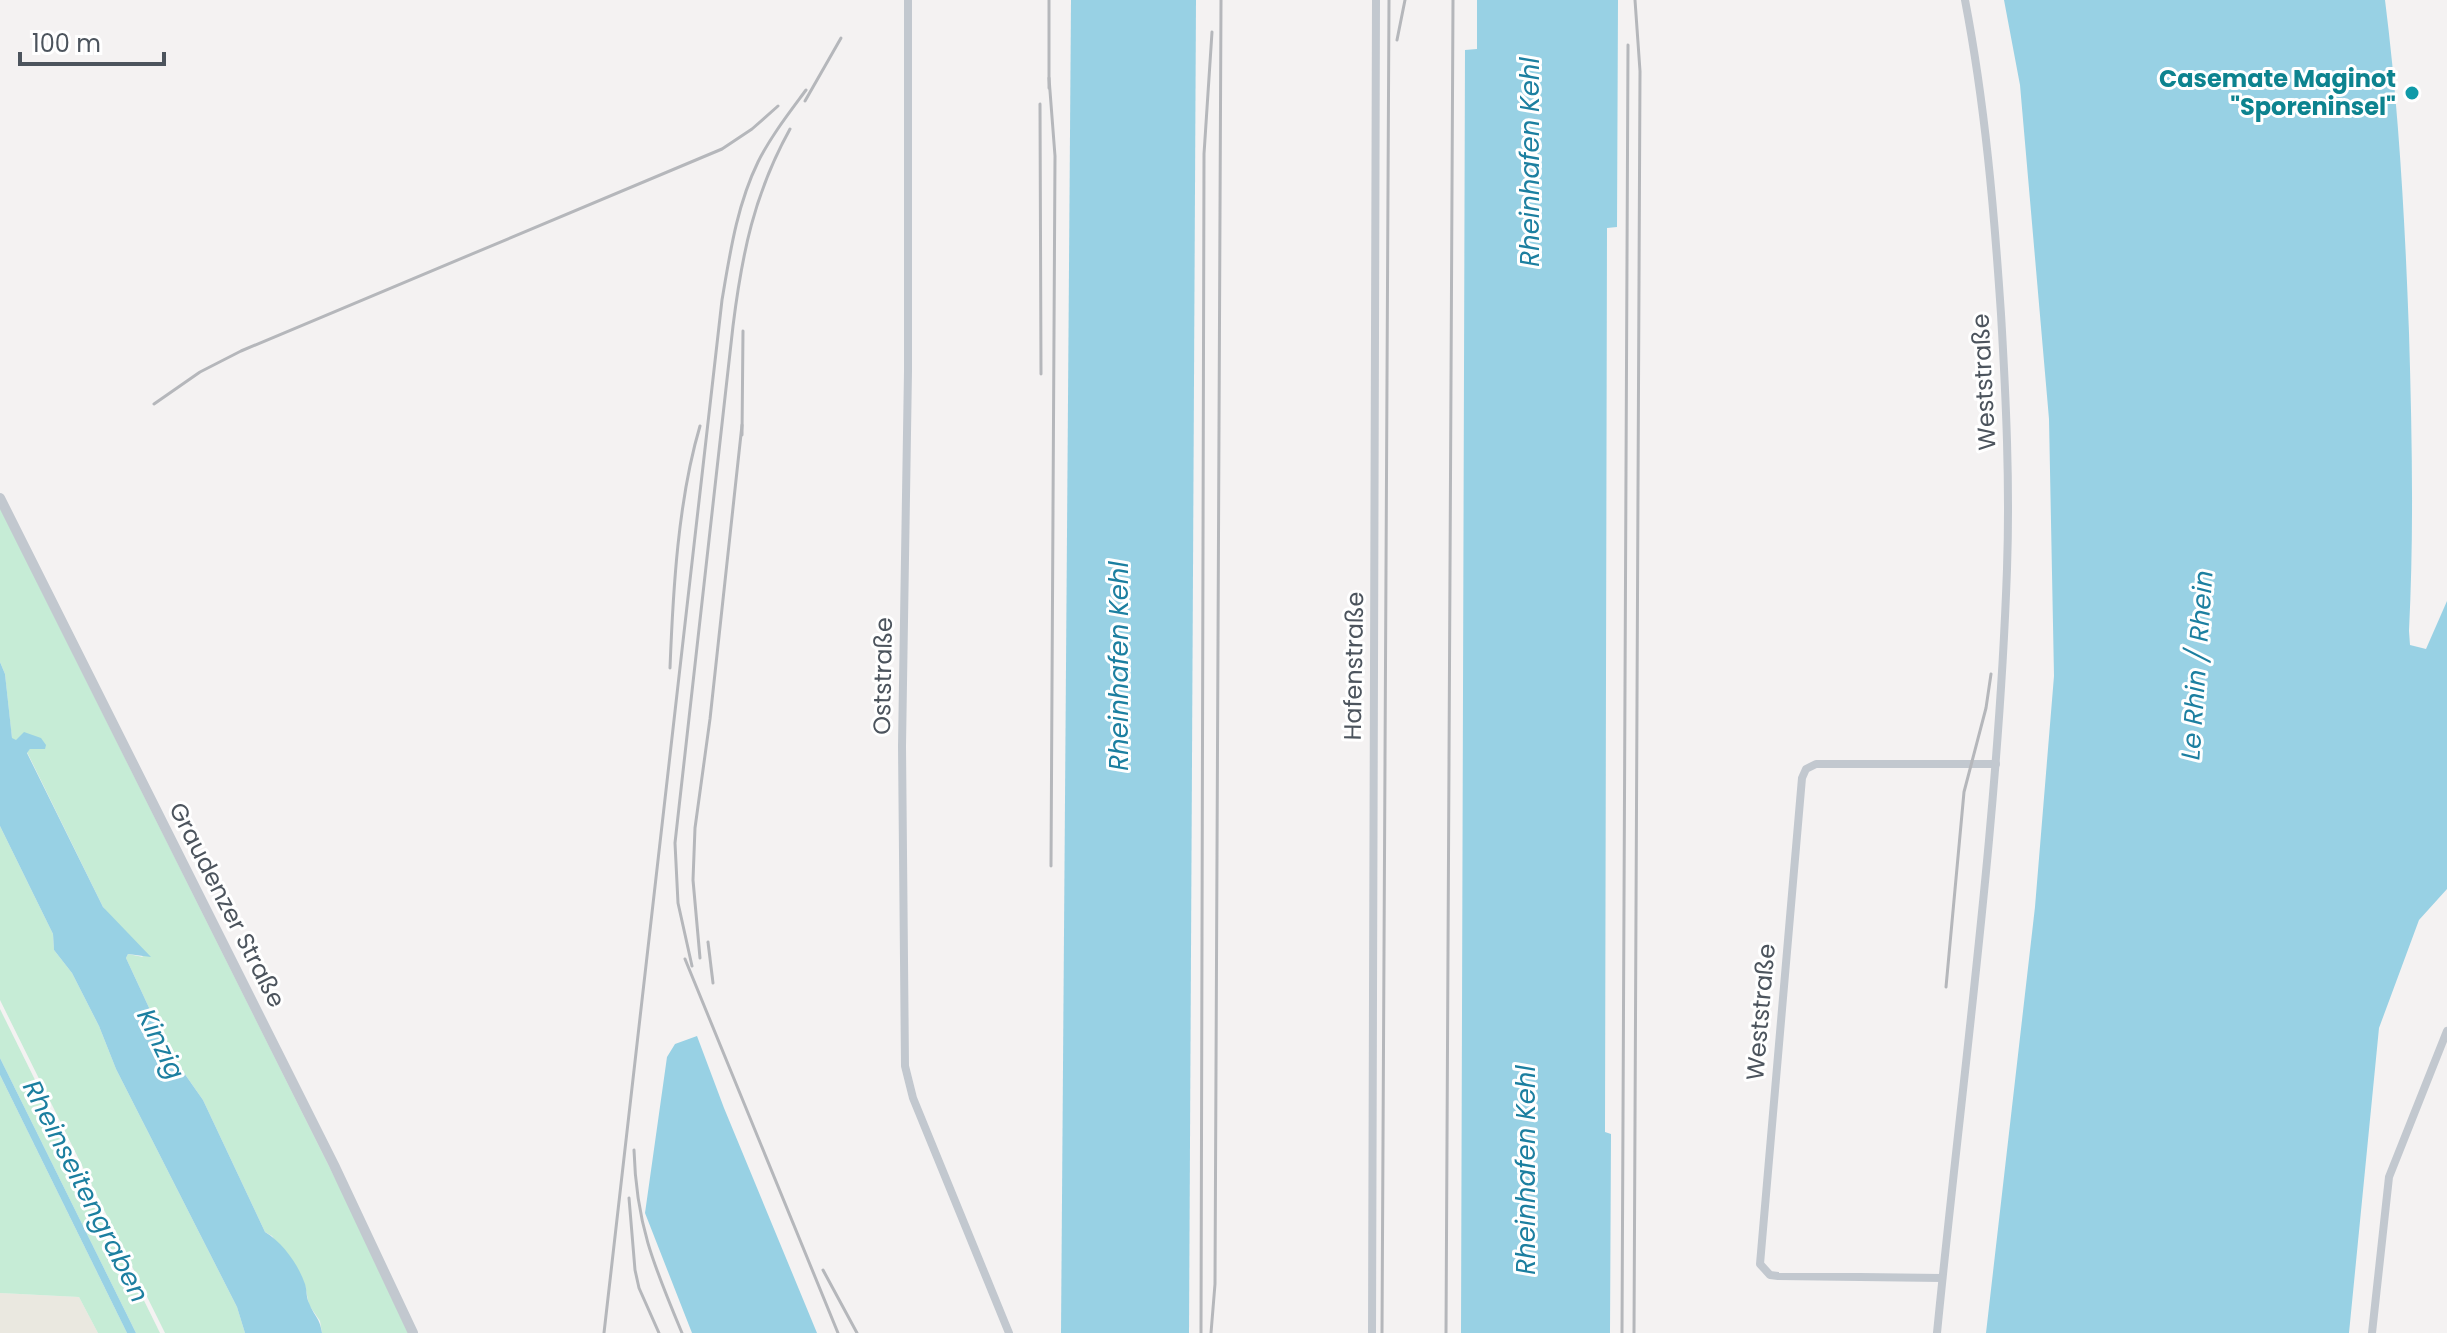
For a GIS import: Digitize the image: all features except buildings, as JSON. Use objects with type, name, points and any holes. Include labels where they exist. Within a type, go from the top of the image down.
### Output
[{"type":"street","name":"Oststraße","points":[[908,0],[908,362],[902,746],[905,1066],[913,1098],[1009,1333]]},
{"type":"street","name":"Hafenstraße","points":[[1372,1333],[1376,0]]},
{"type":"street","name":"Weststraße","points":[[1937,1333],[1996,764],[2009,498],[1999,286],[1986,138],[1965,0]]},
{"type":"street","name":"Graudenzer Straße","points":[[0,498],[334,1165],[413,1333]]},
{"type":"street","name":"Weststraße","points":[[1942,1278],[1778,1276],[1770,1275],[1760,1264],[1802,778],[1806,769],[1816,764],[1996,764]]},
{"type":"street","points":[[2372,1333],[2389,1177],[2447,1031]]},
{"type":"shaded area","points":[[0,1293],[79,1297],[98,1333],[0,1333]]},
{"type":"green space","points":[[0,508],[341,1190],[408,1333],[322,1333],[320,1321],[309,1305],[305,1285],[272,1236],[265,1232],[203,1100],[170,1053],[126,958],[128,954],[143,957],[103,907],[27,752],[30,749],[12,739],[5,674],[0,662]]},
{"type":"green space","points":[[0,826],[53,934],[54,950],[72,973],[99,1026],[116,1069],[237,1307],[245,1333],[165,1333],[0,1000]]},
{"type":"green space","points":[[0,1009],[160,1333],[136,1333],[0,1058]]},
{"type":"green space","points":[[0,1075],[127,1333],[98,1333],[79,1297],[0,1293]]},
{"type":"water","name":"Rheinhafen Kehl","points":[[1071,0],[1196,0],[1189,1333],[1061,1333]]},
{"type":"water","name":"Rheinhafen Kehl","points":[[1477,0],[1618,0],[1617,227],[1607,228],[1605,1132],[1611,1134],[1610,1333],[1461,1333],[1465,50],[1477,49]]},
{"type":"water","name":"Le Rhin / Rhein","points":[[2004,0],[2385,0],[2398,125],[2407,291],[2412,482],[2410,645],[2426,649],[2447,601],[2447,889],[2419,920],[2379,1028],[2349,1333],[1986,1333],[2035,907],[2054,676],[2049,419],[2020,85]]},
{"type":"water","name":"Kinzig","points":[[0,662],[5,674],[12,738],[16,740],[24,732],[41,738],[46,745],[45,749],[30,749],[27,753],[103,907],[151,957],[128,954],[126,958],[170,1053],[203,1100],[265,1232],[284,1248],[298,1269],[322,1333],[245,1333],[237,1307],[116,1069],[99,1026],[72,973],[54,950],[53,934],[0,826]]},
{"type":"water","points":[[697,1036],[817,1333],[692,1333],[645,1213],[667,1057],[675,1044]]},
{"type":"water","points":[[0,1058],[136,1333],[127,1333],[0,1075]]},
{"type":"railway","points":[[1049,0],[1049,88]]},
{"type":"railway","points":[[1211,1333],[1215,1284],[1221,0]]},
{"type":"railway","points":[[1382,1333],[1389,0]]},
{"type":"railway","points":[[1397,40],[1405,0]]},
{"type":"railway","points":[[1446,1333],[1453,0]]},
{"type":"railway","points":[[1634,1333],[1640,71],[1635,0]]},
{"type":"railway","points":[[1201,1333],[1204,154],[1212,32]]},
{"type":"railway","points":[[805,101],[841,38]]},
{"type":"railway","points":[[1622,1333],[1628,45]]},
{"type":"railway","points":[[1049,78],[1055,156],[1051,866]]},
{"type":"railway","points":[[604,1333],[722,300],[735,230],[751,178],[780,125],[806,90]]},
{"type":"railway","points":[[1040,104],[1041,374]]},
{"type":"railway","points":[[154,404],[200,372],[241,351],[722,149],[752,129],[778,106]]},
{"type":"railway","points":[[692,966],[678,903],[675,843],[733,326],[751,225],[767,177],[790,129]]},
{"type":"railway","points":[[742,435],[743,331]]},
{"type":"railway","points":[[700,958],[693,880],[695,828],[742,425]]},
{"type":"railway","points":[[670,668],[682,515],[700,426]]},
{"type":"railway","points":[[1946,987],[1964,792],[1986,708],[1991,674]]},
{"type":"railway","points":[[708,942],[713,983]]},
{"type":"railway","points":[[685,959],[838,1333]]},
{"type":"railway","points":[[634,1150],[638,1200],[648,1244],[682,1333]]},
{"type":"railway","points":[[629,1198],[635,1270],[639,1288],[659,1333]]},
{"type":"railway","points":[[823,1270],[857,1333]]},
{"type":"place","name":"Casemate Maginot \"Sporeninsel\"","points":[[2412,93]]},
{"type":"water label","name":"Rheinseitengraben","points":[[86,1191]]}]
